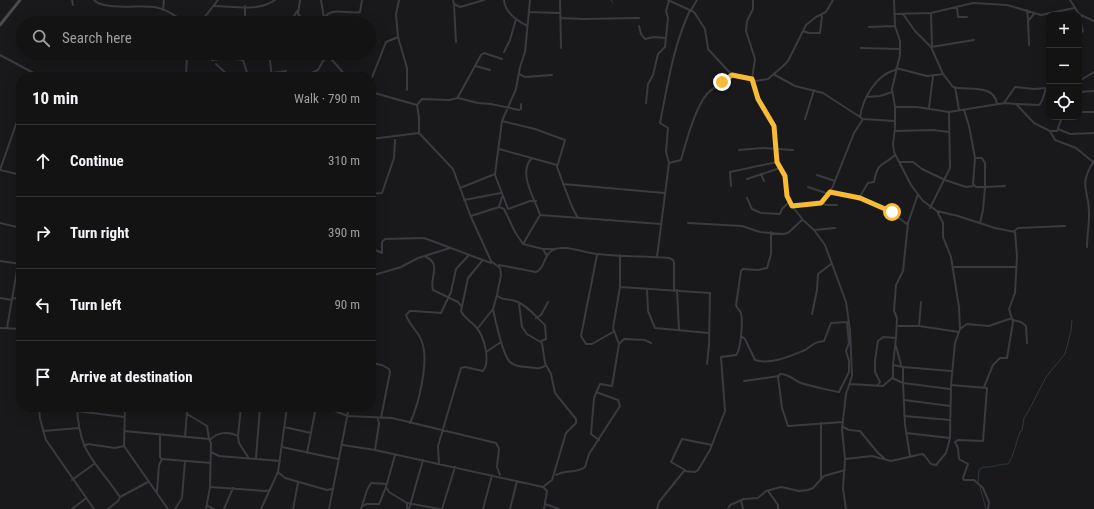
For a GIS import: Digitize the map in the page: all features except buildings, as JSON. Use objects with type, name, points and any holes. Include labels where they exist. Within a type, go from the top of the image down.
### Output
[{"type":"main road","points":[[0,26],[20,0]]},
{"type":"street","points":[[72,0],[73,5]]},
{"type":"street","points":[[94,0],[96,2],[110,5],[154,7],[174,16]]},
{"type":"street","points":[[163,10],[164,0]]},
{"type":"street","points":[[206,16],[218,0]]},
{"type":"street","points":[[214,6],[264,6],[275,0]]},
{"type":"street","points":[[294,16],[298,10],[300,0]]},
{"type":"street","points":[[321,0],[324,16]]},
{"type":"street","points":[[326,16],[331,11],[358,13],[362,0]]},
{"type":"street","points":[[398,0],[396,14],[398,37],[407,68],[407,90]]},
{"type":"street","points":[[453,0],[456,42]]},
{"type":"street","points":[[454,10],[484,0]]},
{"type":"street","points":[[504,0],[506,8],[516,19],[527,26]]},
{"type":"street","points":[[530,0],[525,52],[520,67],[516,89],[502,121],[495,174],[508,209],[530,201],[536,202]]},
{"type":"street","points":[[560,0],[560,48]]},
{"type":"street","points":[[646,103],[648,84],[653,75],[658,54],[665,48],[668,18],[666,11],[668,0],[694,12],[705,29],[708,49],[732,75],[765,80],[775,75],[788,61],[806,25],[816,17],[822,16],[833,0]]},
{"type":"street","points":[[657,257],[660,224],[669,163],[666,152],[668,128],[660,123],[665,87],[674,53],[691,10],[697,0]]},
{"type":"street","points":[[753,0],[753,9],[747,21],[746,31],[755,59],[752,79],[758,99],[774,126],[777,162],[785,176],[789,202],[825,245],[846,302],[852,376],[846,394],[843,422],[845,459],[843,488],[846,509]]},
{"type":"street","points":[[894,0],[895,26],[900,41],[900,49],[895,69],[892,92],[895,107],[895,131],[893,144],[895,154],[899,162],[922,200],[930,208],[937,211],[1014,231],[1018,228],[1065,226]]},
{"type":"street","points":[[1070,0],[1078,12]]},
{"type":"street","points":[[894,14],[931,13],[973,3],[1007,5],[1044,15],[1074,8]]},
{"type":"street","points":[[454,4],[460,7]]},
{"type":"street","points":[[244,6],[245,16]]},
{"type":"street","points":[[957,7],[958,17],[967,17]]},
{"type":"street","points":[[298,10],[300,16]]},
{"type":"street","points":[[1027,10],[1029,45]]},
{"type":"street","points":[[529,12],[560,13]]},
{"type":"street","points":[[902,13],[915,31],[932,46],[974,40]]},
{"type":"street","points":[[931,13],[932,46],[943,74],[955,87],[959,110]]},
{"type":"street","points":[[1028,21],[1036,13]]},
{"type":"street","points":[[803,31],[820,33],[822,16]]},
{"type":"street","points":[[1082,16],[1094,21]]},
{"type":"street","points":[[560,18],[584,20],[639,18]]},
{"type":"street","points":[[504,52],[516,19]]},
{"type":"street","points":[[639,26],[641,34],[645,39],[654,37],[665,38]]},
{"type":"street","points":[[869,27],[895,26]]},
{"type":"street","points":[[374,72],[386,42],[398,37]]},
{"type":"street","points":[[861,48],[900,49]]},
{"type":"street","points":[[458,98],[480,56],[484,54],[502,59]]},
{"type":"street","points":[[0,55],[27,72]]},
{"type":"street","points":[[186,72],[187,60]]},
{"type":"street","points":[[243,60],[247,72]]},
{"type":"street","points":[[269,60],[271,72]]},
{"type":"street","points":[[314,72],[318,70],[324,60]]},
{"type":"street","points":[[334,60],[343,72]]},
{"type":"street","points":[[216,64],[225,72]]},
{"type":"street","points":[[476,66],[490,70]]},
{"type":"street","points":[[860,117],[866,97],[881,78],[895,69],[933,76],[943,74]]},
{"type":"street","points":[[278,72],[286,71]]},
{"type":"street","points":[[1082,79],[1094,72]]},
{"type":"street","points":[[519,74],[525,77],[552,75]]},
{"type":"street","points":[[669,163],[681,160],[683,148],[704,98],[715,87],[732,75]]},
{"type":"street","points":[[775,75],[795,86],[814,90],[863,119],[894,121]]},
{"type":"street","points":[[929,108],[933,76]]},
{"type":"street","points":[[955,87],[985,90],[994,96],[997,104]]},
{"type":"street","points":[[895,107],[929,108],[948,112],[1004,103],[1039,105],[1042,103],[1046,88],[1034,89],[1015,87],[1004,103]]},
{"type":"street","points":[[805,119],[814,90]]},
{"type":"street","points":[[1082,92],[1094,91]]},
{"type":"street","points":[[866,97],[880,96],[892,92]]},
{"type":"street","points":[[376,93],[417,105]]},
{"type":"street","points":[[493,263],[470,216],[453,169],[418,133],[419,117],[417,105],[422,99],[449,100],[458,98],[520,110],[521,104]]},
{"type":"street","points":[[1016,104],[1034,123],[1050,132],[1055,140],[1076,148],[1093,161],[1084,184],[1090,215],[1087,247]]},
{"type":"street","points":[[964,110],[969,126],[975,158],[973,186]]},
{"type":"street","points":[[930,208],[950,168],[948,112]]},
{"type":"street","points":[[1082,112],[1094,112]]},
{"type":"street","points":[[822,203],[830,193],[854,133],[863,119]]},
{"type":"street","points":[[1050,132],[1055,132],[1058,129],[1061,120]]},
{"type":"street","points":[[502,121],[528,127],[564,139],[557,165],[563,184],[578,218]]},
{"type":"street","points":[[16,125],[0,170],[16,174]]},
{"type":"street","points":[[1058,129],[1070,134],[1094,133]]},
{"type":"street","points":[[895,131],[933,130],[949,132]]},
{"type":"street","points":[[376,138],[418,133]]},
{"type":"street","points":[[376,194],[382,193],[394,158],[395,140]]},
{"type":"street","points":[[739,150],[776,148],[793,150]]},
{"type":"street","points":[[499,149],[557,165]]},
{"type":"street","points":[[860,198],[868,182],[874,181],[879,166],[882,162],[889,161],[895,154]]},
{"type":"street","points":[[523,244],[540,215],[527,180],[526,171],[531,158]]},
{"type":"street","points":[[975,158],[982,158],[985,163],[985,187],[980,223]]},
{"type":"street","points":[[731,186],[730,172],[777,162]]},
{"type":"street","points":[[899,162],[913,162],[922,169],[945,180],[966,187],[1005,186]]},
{"type":"street","points":[[747,179],[780,168]]},
{"type":"street","points":[[460,188],[495,174]]},
{"type":"street","points":[[761,174],[764,181]]},
{"type":"street","points":[[817,175],[835,181]]},
{"type":"street","points":[[563,184],[664,193]]},
{"type":"street","points":[[808,187],[830,193],[860,198],[895,214],[908,225]]},
{"type":"street","points":[[464,200],[502,194]]},
{"type":"street","points":[[499,207],[502,194]]},
{"type":"street","points":[[894,378],[893,365],[897,326],[894,311],[896,285],[903,271],[908,225],[918,194]]},
{"type":"street","points":[[747,198],[752,209],[779,215],[789,202]]},
{"type":"street","points":[[916,204],[922,200]]},
{"type":"street","points":[[792,206],[822,203],[826,205],[837,205]]},
{"type":"street","points":[[470,216],[499,207],[506,211],[515,232],[523,244],[543,250],[572,249],[596,254],[620,254],[673,260],[679,330]]},
{"type":"street","points":[[845,459],[872,456],[896,461],[924,455],[931,464],[936,465],[946,453],[950,438],[951,385],[955,343],[959,331],[959,307],[953,267],[943,237],[943,223],[937,211]]},
{"type":"street","points":[[540,215],[660,224]]},
{"type":"street","points":[[688,223],[742,226],[760,232],[786,234],[803,220]]},
{"type":"street","points":[[0,224],[16,227]]},
{"type":"street","points":[[814,230],[835,228]]},
{"type":"street","points":[[984,387],[997,361],[1000,358],[1007,358],[1012,319],[1009,309],[1015,293],[1017,256],[1014,231]]},
{"type":"street","points":[[712,445],[682,440],[670,462],[686,471],[696,471],[712,445],[725,411],[721,357],[738,353],[741,336],[741,315],[736,305],[741,271],[743,269],[758,270],[767,268],[771,254],[771,232]]},
{"type":"street","points":[[376,250],[382,253],[383,240],[416,238],[429,239],[498,265],[536,272],[541,269],[546,256],[555,249]]},
{"type":"street","points":[[376,274],[401,267],[414,259],[451,248]]},
{"type":"street","points":[[543,250],[546,256]]},
{"type":"street","points":[[596,254],[581,336],[586,344],[592,344],[613,332]]},
{"type":"street","points":[[619,344],[613,332],[620,287],[620,254]]},
{"type":"street","points":[[410,423],[417,406],[425,352],[419,335],[406,315],[407,313],[414,311],[438,314],[449,297],[456,269],[469,255]]},
{"type":"street","points":[[425,256],[431,260],[435,269],[432,285],[433,290],[458,302],[461,306]]},
{"type":"street","points":[[439,464],[438,446],[461,368],[464,367],[483,372],[487,360],[486,352],[478,329],[462,314],[461,306],[468,278],[482,260]]},
{"type":"street","points":[[0,261],[16,263]]},
{"type":"street","points":[[812,314],[817,290],[818,274],[831,264]]},
{"type":"street","points":[[478,329],[479,325],[490,315],[493,309],[501,271],[498,265]]},
{"type":"street","points":[[953,267],[1016,267]]},
{"type":"street","points":[[7,328],[16,275]]},
{"type":"street","points":[[620,287],[710,293],[707,364]]},
{"type":"street","points":[[647,289],[648,311],[653,327],[658,329],[709,333]]},
{"type":"street","points":[[496,295],[499,298],[514,300],[528,309],[546,328],[546,339],[541,342]]},
{"type":"street","points":[[0,298],[16,299]]},
{"type":"street","points":[[458,302],[463,300]]},
{"type":"street","points":[[536,318],[541,315],[548,302]]},
{"type":"street","points":[[919,326],[921,302]]},
{"type":"street","points":[[519,304],[522,327],[527,334],[541,342],[546,364],[551,374],[557,396],[568,407],[576,421],[566,433],[555,476],[551,482],[543,487]]},
{"type":"street","points":[[493,309],[501,342],[511,363],[536,368],[541,368],[546,364]]},
{"type":"street","points":[[897,326],[919,326],[959,331],[967,324],[989,326],[1012,319],[1022,322],[1026,326],[1027,342]]},
{"type":"street","points":[[741,336],[745,339],[755,360],[779,361],[804,350],[814,342],[824,341],[831,323],[848,322]]},
{"type":"street","points":[[744,381],[785,374],[802,384],[839,392],[849,372],[846,351],[849,343],[848,322]]},
{"type":"street","points":[[0,328],[16,329]]},
{"type":"street","points":[[877,386],[880,380],[876,372],[875,360],[878,339],[883,337],[896,338]]},
{"type":"street","points":[[599,440],[592,435],[591,432],[596,392],[601,383],[612,386],[619,344],[624,339],[651,343]]},
{"type":"street","points":[[486,352],[501,342]]},
{"type":"street","points":[[895,344],[902,366],[904,416],[910,457]]},
{"type":"street","points":[[375,450],[379,418],[390,372],[388,368],[376,364]]},
{"type":"street","points":[[893,365],[952,371]]},
{"type":"street","points":[[779,376],[782,408],[788,426],[843,422]]},
{"type":"street","points":[[850,384],[884,386],[889,379],[894,378],[903,383],[951,389]]},
{"type":"street","points":[[951,385],[987,388],[983,441],[958,440],[955,442],[958,448],[959,459],[968,464],[963,478],[964,480],[974,480],[983,488],[989,502],[988,509]]},
{"type":"street","points":[[555,476],[562,471],[582,469],[589,454],[599,440],[620,403],[615,399],[596,392]]},
{"type":"street","points":[[904,400],[950,406]]},
{"type":"street","points":[[40,412],[46,440],[85,499],[94,509]]},
{"type":"street","points":[[77,412],[79,428],[84,447],[94,464],[120,497]]},
{"type":"street","points":[[85,412],[124,417]]},
{"type":"street","points":[[124,412],[124,446],[167,508]]},
{"type":"street","points":[[240,412],[238,436],[239,443],[248,457]]},
{"type":"street","points":[[256,458],[260,412]]},
{"type":"street","points":[[261,509],[278,472],[286,412]]},
{"type":"street","points":[[308,453],[314,412]]},
{"type":"street","points":[[333,412],[348,416],[379,418],[410,423],[496,443],[499,449],[498,471],[501,476]]},
{"type":"street","points":[[329,509],[348,412]]},
{"type":"street","points":[[185,437],[187,413],[207,426],[210,440],[211,463],[208,506],[206,509]]},
{"type":"street","points":[[904,416],[950,420]]},
{"type":"street","points":[[728,509],[730,505],[741,500],[758,498],[768,490],[781,487],[804,490],[813,488],[820,478],[821,423]]},
{"type":"street","points":[[843,427],[860,432],[886,460]]},
{"type":"street","points":[[43,430],[79,428]]},
{"type":"street","points":[[284,428],[311,433]]},
{"type":"street","points":[[124,431],[210,440]]},
{"type":"street","points":[[210,440],[214,436],[223,433],[238,436]]},
{"type":"street","points":[[906,433],[950,438]]},
{"type":"street","points":[[156,493],[159,465],[162,459],[160,457],[160,434]]},
{"type":"street","points":[[84,447],[86,444],[115,448],[124,446]]},
{"type":"street","points":[[343,445],[375,450],[501,476],[543,487],[547,490],[544,509]]},
{"type":"street","points":[[282,447],[338,459]]},
{"type":"street","points":[[211,452],[219,456],[248,457],[280,461]]},
{"type":"street","points":[[362,506],[367,504],[379,504],[395,455]]},
{"type":"street","points":[[162,459],[211,463]]},
{"type":"street","points":[[408,509],[423,460]]},
{"type":"street","points":[[175,509],[182,498],[185,461]]},
{"type":"street","points":[[72,480],[94,464]]},
{"type":"street","points":[[386,485],[389,492],[407,503],[441,509],[455,467]]},
{"type":"street","points":[[820,478],[845,470]]},
{"type":"street","points":[[483,509],[493,475],[498,471]]},
{"type":"street","points":[[657,509],[659,502],[680,475],[686,471]]},
{"type":"street","points":[[278,472],[285,478],[298,482],[327,490],[333,488]]},
{"type":"street","points":[[108,509],[118,502],[120,497],[148,481]]},
{"type":"street","points":[[510,509],[517,481]]},
{"type":"street","points":[[293,509],[298,482]]},
{"type":"street","points":[[361,509],[367,490],[371,484],[386,485]]},
{"type":"street","points":[[210,487],[265,491],[270,490]]},
{"type":"street","points":[[224,509],[233,488]]},
{"type":"street","points":[[327,490],[331,495]]},
{"type":"street","points":[[768,490],[778,505],[778,509]]},
{"type":"street","points":[[265,491],[268,495]]},
{"type":"street","points":[[72,509],[85,499]]},
{"type":"street","points":[[741,500],[743,509]]},
{"type":"street","points":[[407,503],[408,509]]},
{"type":"street","points":[[545,504],[559,509]]},
{"type":"street","points":[[208,506],[214,509]]},
{"type":"waterway","points":[[978,482],[979,470],[983,467],[1008,464],[1012,457],[1020,432],[1022,431],[1024,418],[1046,377],[1065,354],[1071,331],[1072,320]]},
{"type":"waterway","points":[[980,487],[986,509]]},
{"type":"route","points":[[722,82],[732,75],[742,79],[752,79],[758,99],[774,126],[777,162],[785,176],[787,196],[792,206],[824,202],[830,192],[860,198],[866,202],[892,212]]}]
